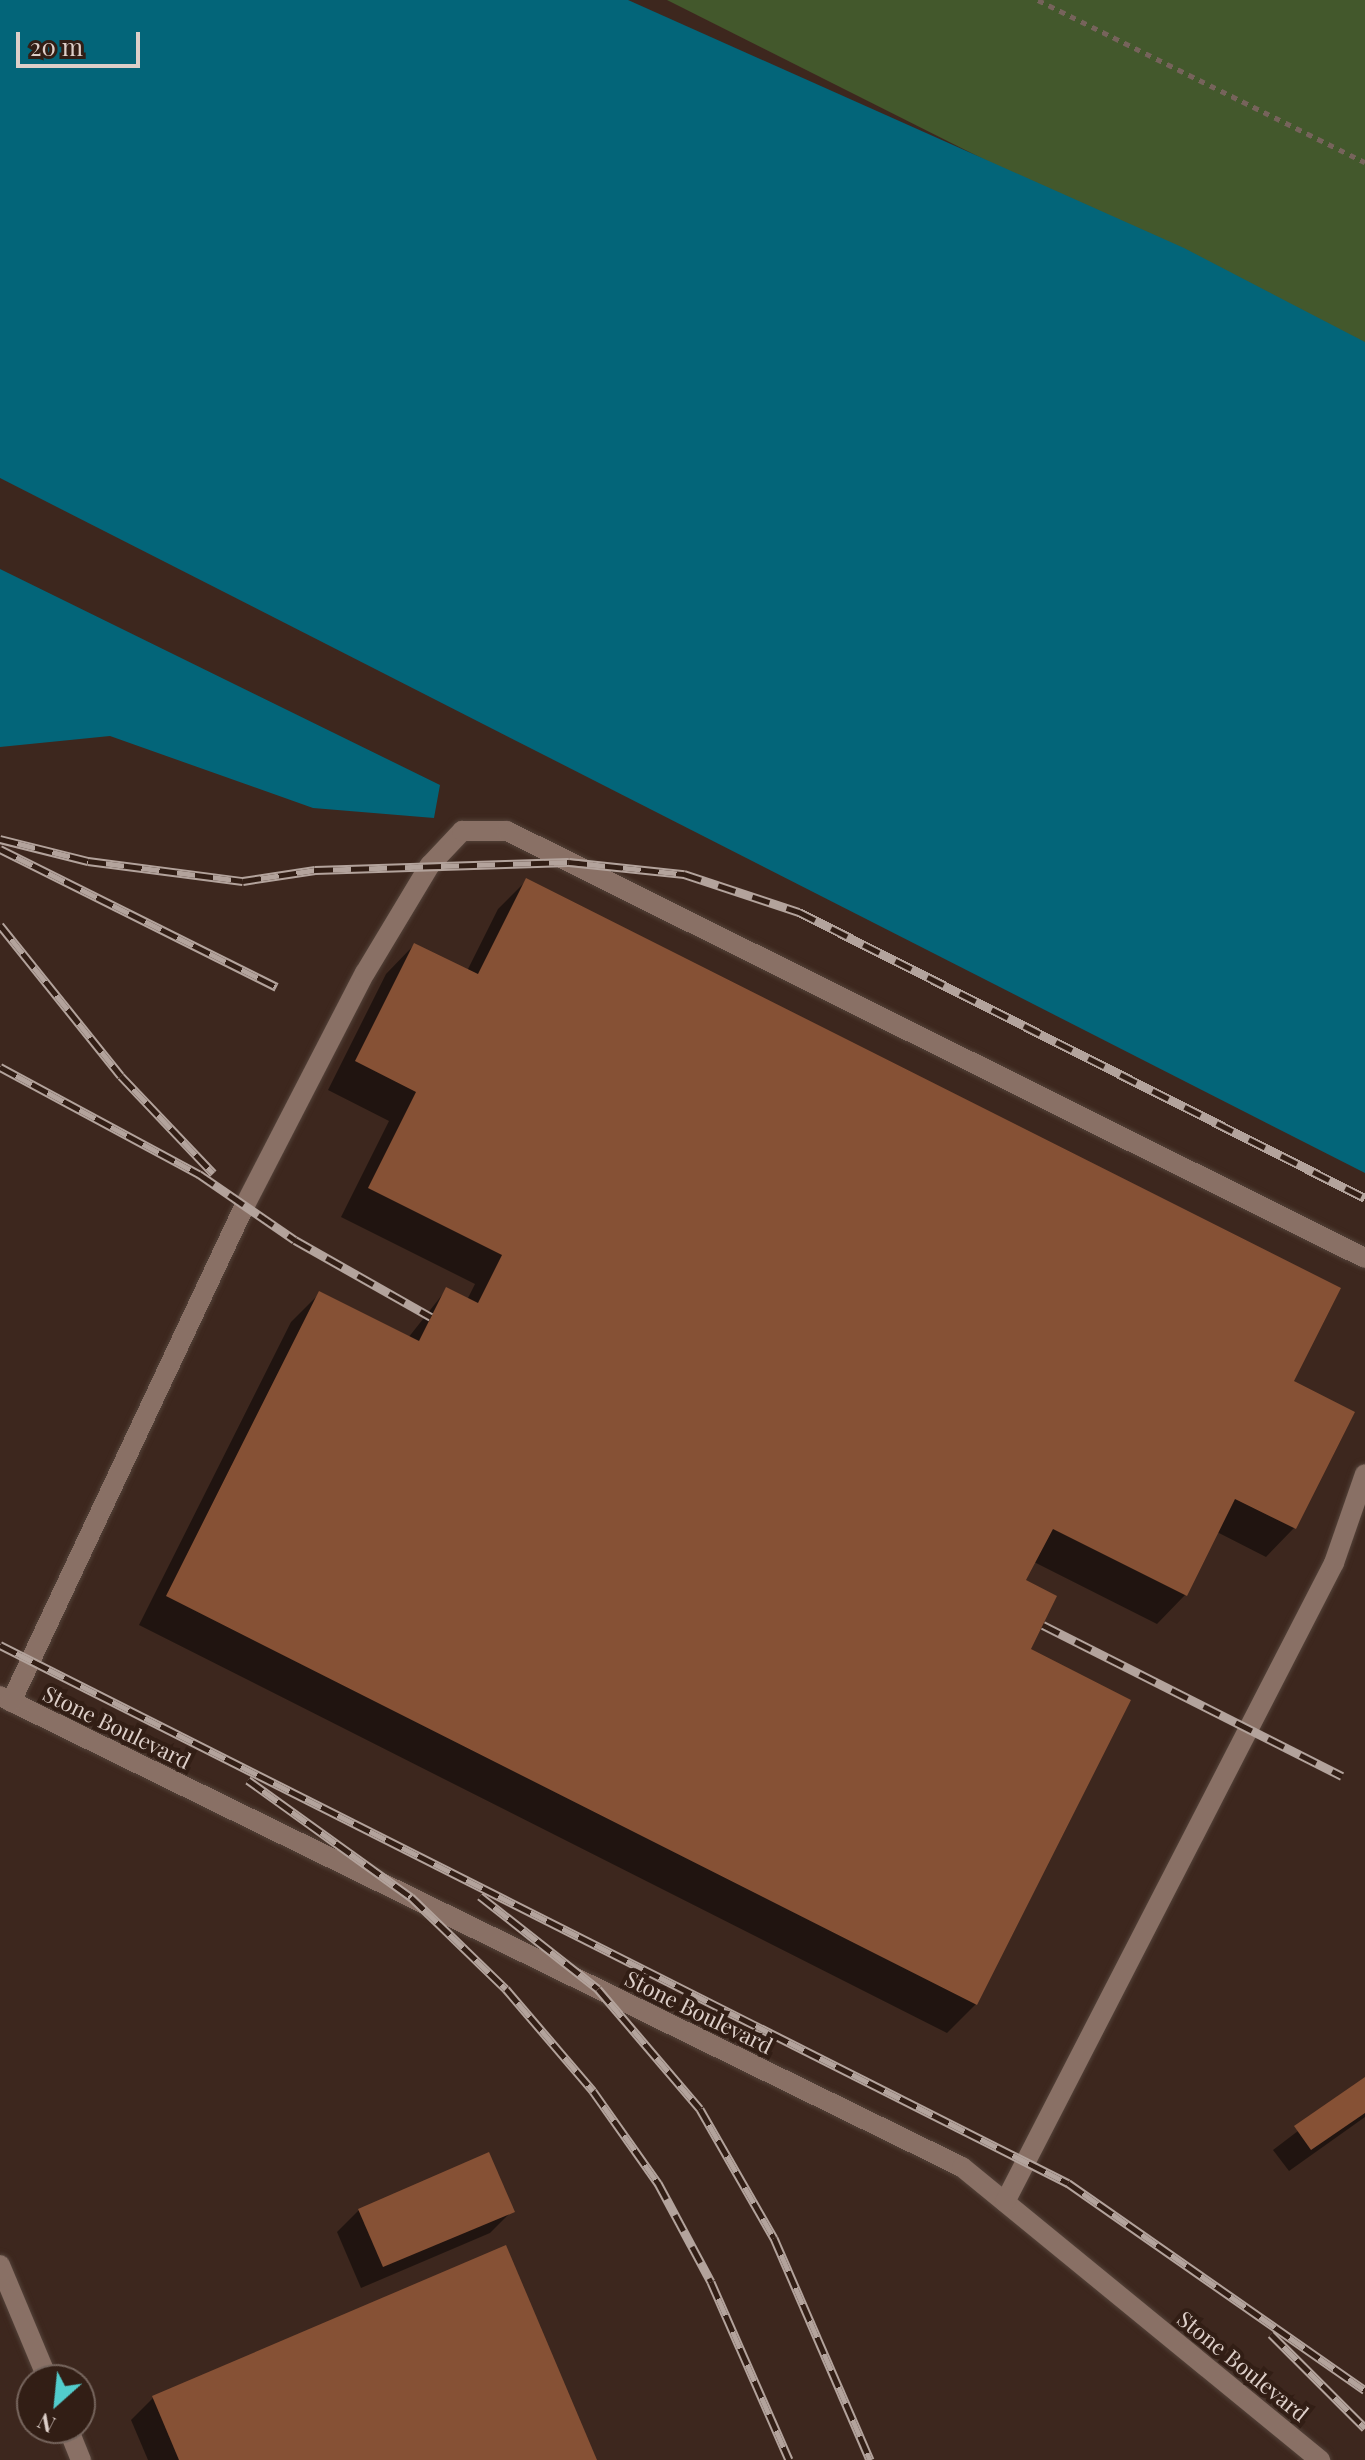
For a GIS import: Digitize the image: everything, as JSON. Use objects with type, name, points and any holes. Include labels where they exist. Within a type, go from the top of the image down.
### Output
[{"type":"lane","points":[[6,1699],[245,1205],[365,973],[430,865],[462,831],[507,831],[1365,1258]]},
{"type":"lane","points":[[1005,2202],[1334,1563],[1365,1474]]},
{"type":"lane","name":"Stone Boulevard","points":[[6,1699],[962,2167],[1320,2460]]},
{"type":"lane","points":[[0,2265],[41,2364]]},
{"type":"path","points":[[1038,0],[1365,162]]},
{"type":"green space","points":[[667,0],[1365,0],[1365,351]]},
{"type":"water","points":[[0,0],[628,0],[1184,248],[1365,342],[1365,1173],[0,478]]},
{"type":"water","points":[[0,569],[440,785],[434,818],[313,808],[110,736],[0,747]]},
{"type":"building","points":[[526,878],[1341,1288],[1294,1381],[1355,1412],[1296,1529],[1235,1499],[1187,1596],[1053,1529],[1026,1580],[1057,1596],[1031,1649],[1131,1700],[977,2005],[166,1596],[319,1291],[419,1341],[446,1287],[478,1303],[502,1255],[368,1188],[416,1092],[355,1061],[414,943],[478,974]]},
{"type":"building","points":[[1365,2077],[1365,2113],[1311,2150],[1294,2126]]},
{"type":"building","points":[[489,2152],[515,2212],[383,2267],[358,2209]]},
{"type":"building","points":[[506,2245],[597,2460],[179,2460],[152,2396]]},
{"type":"railway","points":[[0,839],[88,861],[243,881],[315,870],[569,862],[684,874],[799,912],[1365,1198]]},
{"type":"railway","points":[[0,849],[277,987]]},
{"type":"railway","points":[[0,925],[121,1076],[213,1173]]},
{"type":"railway","points":[[0,1067],[199,1174],[295,1240],[431,1317]]},
{"type":"railway","points":[[1043,1625],[1342,1776]]},
{"type":"railway","points":[[0,1645],[1068,2183],[1365,2390]]},
{"type":"railway","points":[[248,1780],[411,1897],[506,1989],[593,2091],[658,2183],[711,2282],[789,2460]]},
{"type":"railway","points":[[480,1896],[598,1989],[700,2109],[774,2238],[870,2460]]},
{"type":"railway","points":[[1271,2334],[1365,2428]]}]
